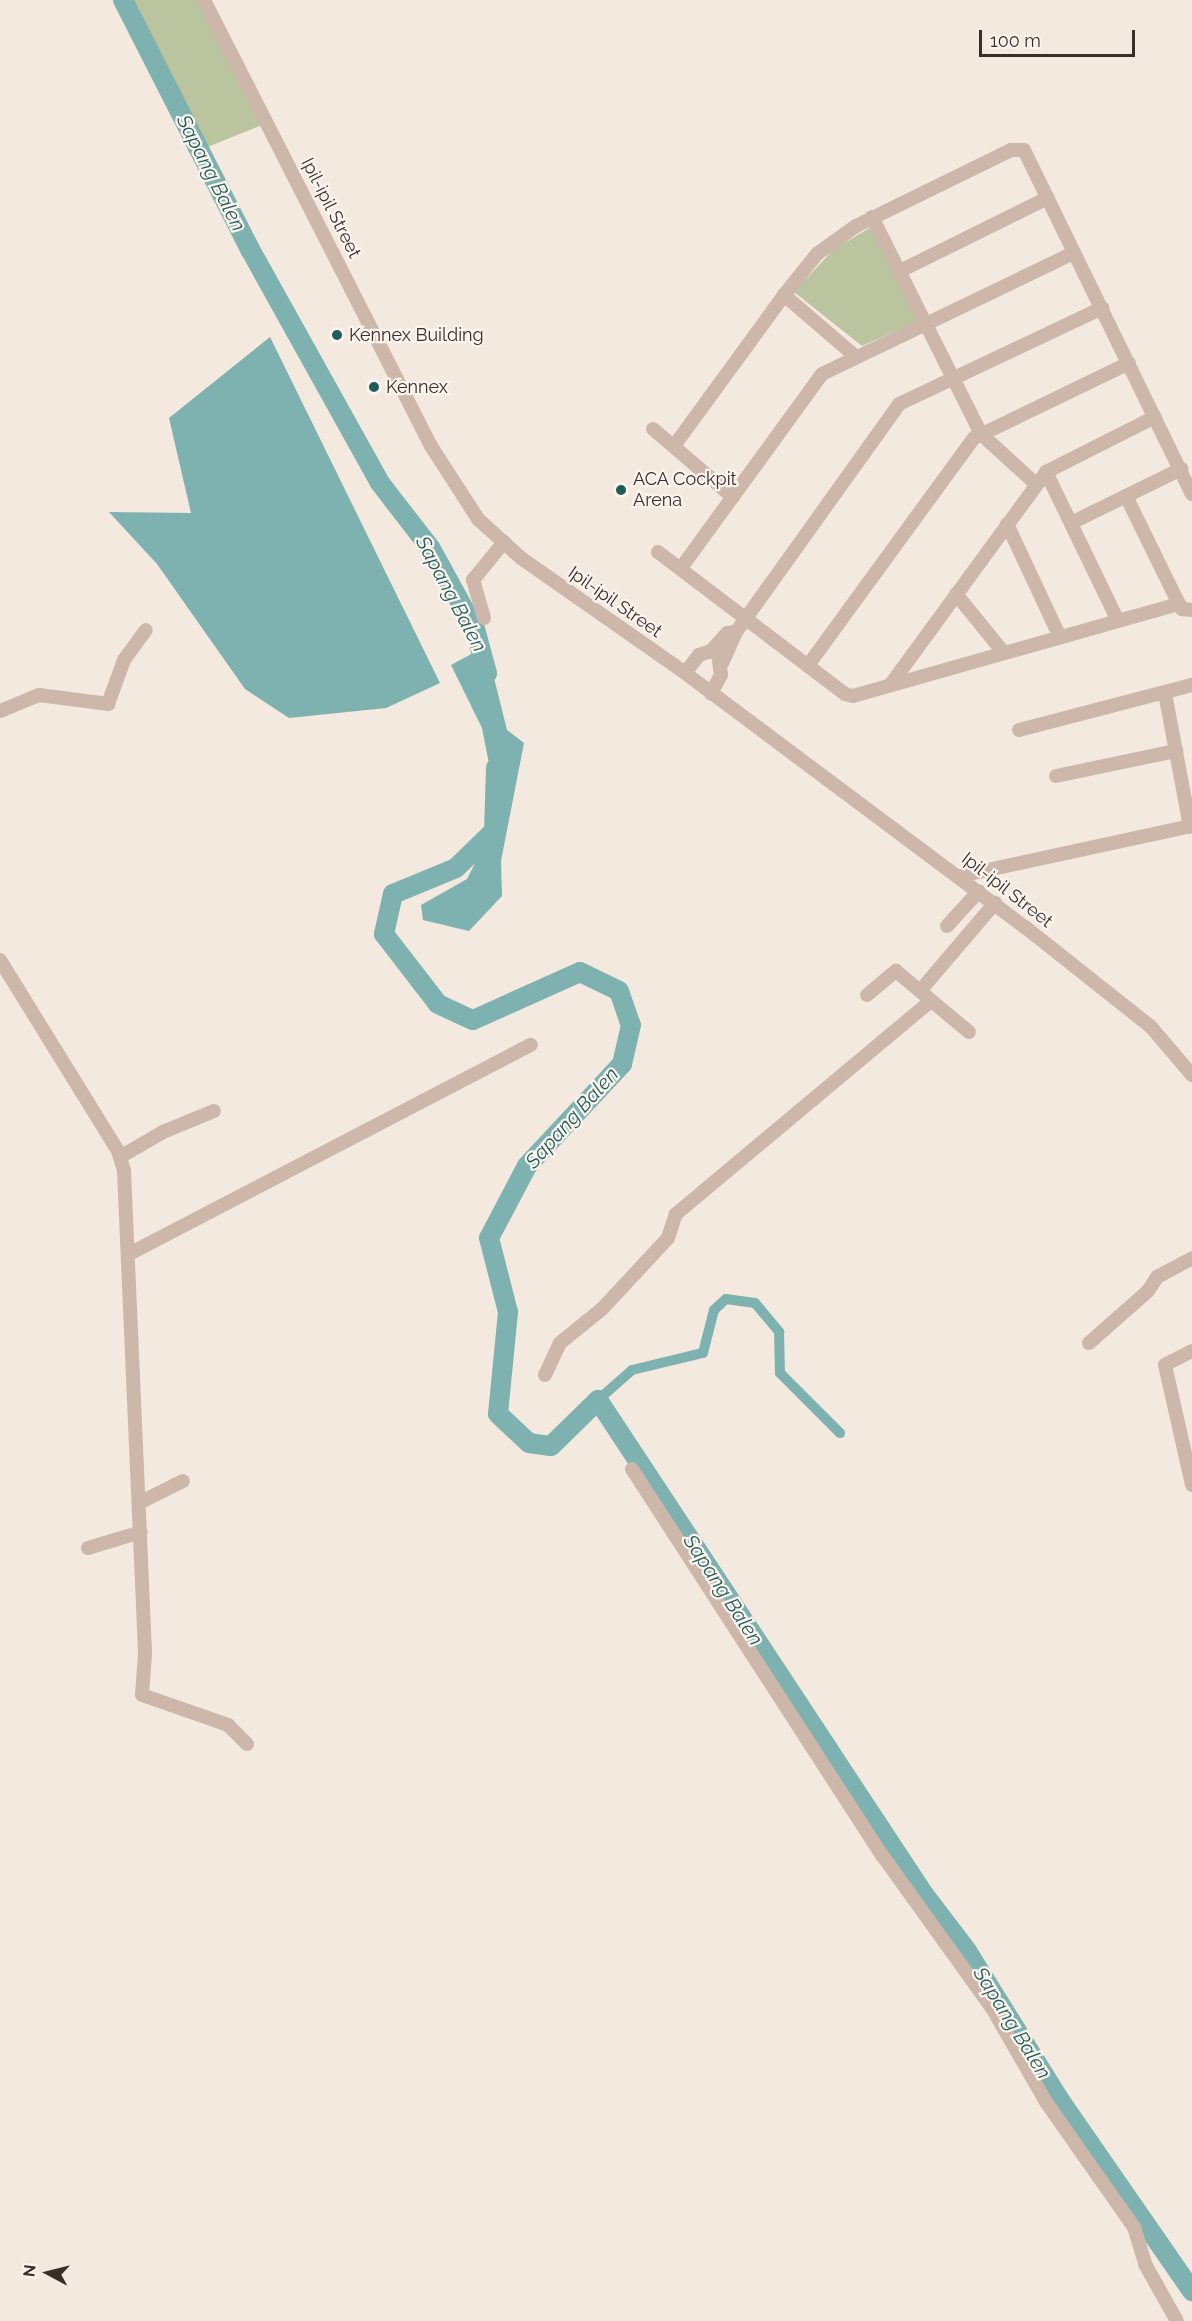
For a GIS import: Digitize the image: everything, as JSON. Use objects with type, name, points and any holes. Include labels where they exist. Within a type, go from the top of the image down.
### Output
[{"type":"street","name":"Ipil-ipil Street","points":[[204,0],[431,446],[466,505],[504,542],[995,903],[1151,1027],[1192,1075]]},
{"type":"street","points":[[674,446],[784,295],[817,254],[872,217],[1011,150],[1027,152],[1073,253],[1192,494]]},
{"type":"street","points":[[900,271],[1048,198]]},
{"type":"street","points":[[872,217],[927,322],[981,434],[1036,484]]},
{"type":"street","points":[[681,568],[822,374],[1073,253]]},
{"type":"street","points":[[784,295],[855,357]]},
{"type":"street","points":[[711,693],[721,675],[722,663],[745,616],[899,404],[1102,308]]},
{"type":"street","points":[[808,664],[970,443],[981,434],[1129,363]]},
{"type":"street","points":[[891,684],[1046,472],[1155,417]]},
{"type":"street","points":[[653,429],[733,497]]},
{"type":"street","points":[[1071,523],[1181,469]]},
{"type":"street","points":[[1046,472],[1118,621]]},
{"type":"street","points":[[1126,496],[1179,604],[1182,609],[1192,610]]},
{"type":"street","points":[[1007,524],[1060,637]]},
{"type":"street","points":[[484,618],[473,580],[504,542]]},
{"type":"street","points":[[658,552],[845,694],[861,694],[1179,604]]},
{"type":"street","points":[[956,594],[1004,653]]},
{"type":"street","points":[[0,711],[39,694],[108,704],[124,660],[146,630]]},
{"type":"street","points":[[685,673],[699,655],[711,651],[728,633],[736,632]]},
{"type":"street","points":[[711,651],[722,663]]},
{"type":"street","points":[[1019,730],[1192,686]]},
{"type":"street","points":[[960,876],[1191,826],[1165,693]]},
{"type":"street","points":[[1056,776],[1176,751]]},
{"type":"street","points":[[947,926],[979,891]]},
{"type":"street","points":[[920,991],[995,903]]},
{"type":"street","points":[[0,960],[120,1157],[127,1187],[145,1654],[142,1695],[228,1725],[247,1744]]},
{"type":"street","points":[[867,995],[896,970],[969,1032]]},
{"type":"street","points":[[545,1375],[560,1343],[602,1309],[668,1238],[676,1214],[932,1001]]},
{"type":"street","points":[[129,1254],[531,1045]]},
{"type":"street","points":[[120,1157],[163,1132],[214,1111]]},
{"type":"street","points":[[1089,1343],[1148,1291],[1156,1277],[1192,1258]]},
{"type":"street","points":[[1192,1351],[1164,1365],[1192,1485]]},
{"type":"street","points":[[632,1469],[709,1593],[817,1750],[887,1864],[992,2008],[1046,2102],[1134,2227],[1145,2264],[1177,2321]]},
{"type":"street","points":[[140,1503],[183,1481]]},
{"type":"street","points":[[88,1548],[141,1532]]},
{"type":"green space","points":[[119,0],[209,0],[267,123],[190,154]]},
{"type":"green space","points":[[871,227],[920,320],[862,346],[794,292],[833,250]]},
{"type":"water","points":[[270,337],[440,683],[386,708],[289,718],[245,689],[157,564],[109,512],[191,513],[169,418]]},
{"type":"water","points":[[486,646],[507,730],[524,743],[501,861],[502,896],[469,931],[423,920],[421,905],[467,879],[499,815],[482,728],[451,665]]},
{"type":"waterway","name":"Sapang Balen","points":[[123,0],[251,251],[380,483],[431,549],[475,629],[487,673]]},
{"type":"waterway","name":"Sapang Balen","points":[[496,768],[494,831],[456,868],[393,894],[384,934],[438,1004],[473,1020],[580,972],[619,991],[631,1025],[622,1064],[527,1166],[489,1238],[508,1312],[498,1414],[529,1443],[551,1446],[598,1400],[830,1752]]},
{"type":"waterway","points":[[598,1400],[632,1370],[703,1353],[714,1310],[726,1299],[755,1303],[779,1332],[780,1373],[840,1433]]},
{"type":"waterway","name":"Sapang Balen","points":[[832,1755],[923,1893],[967,1951],[1059,2099],[1192,2291]]},
{"type":"place","name":"Kennex Building","points":[[337,335]]},
{"type":"place","name":"Kennex","points":[[374,387]]},
{"type":"place","name":"ACA Cockpit Arena","points":[[621,490]]}]
